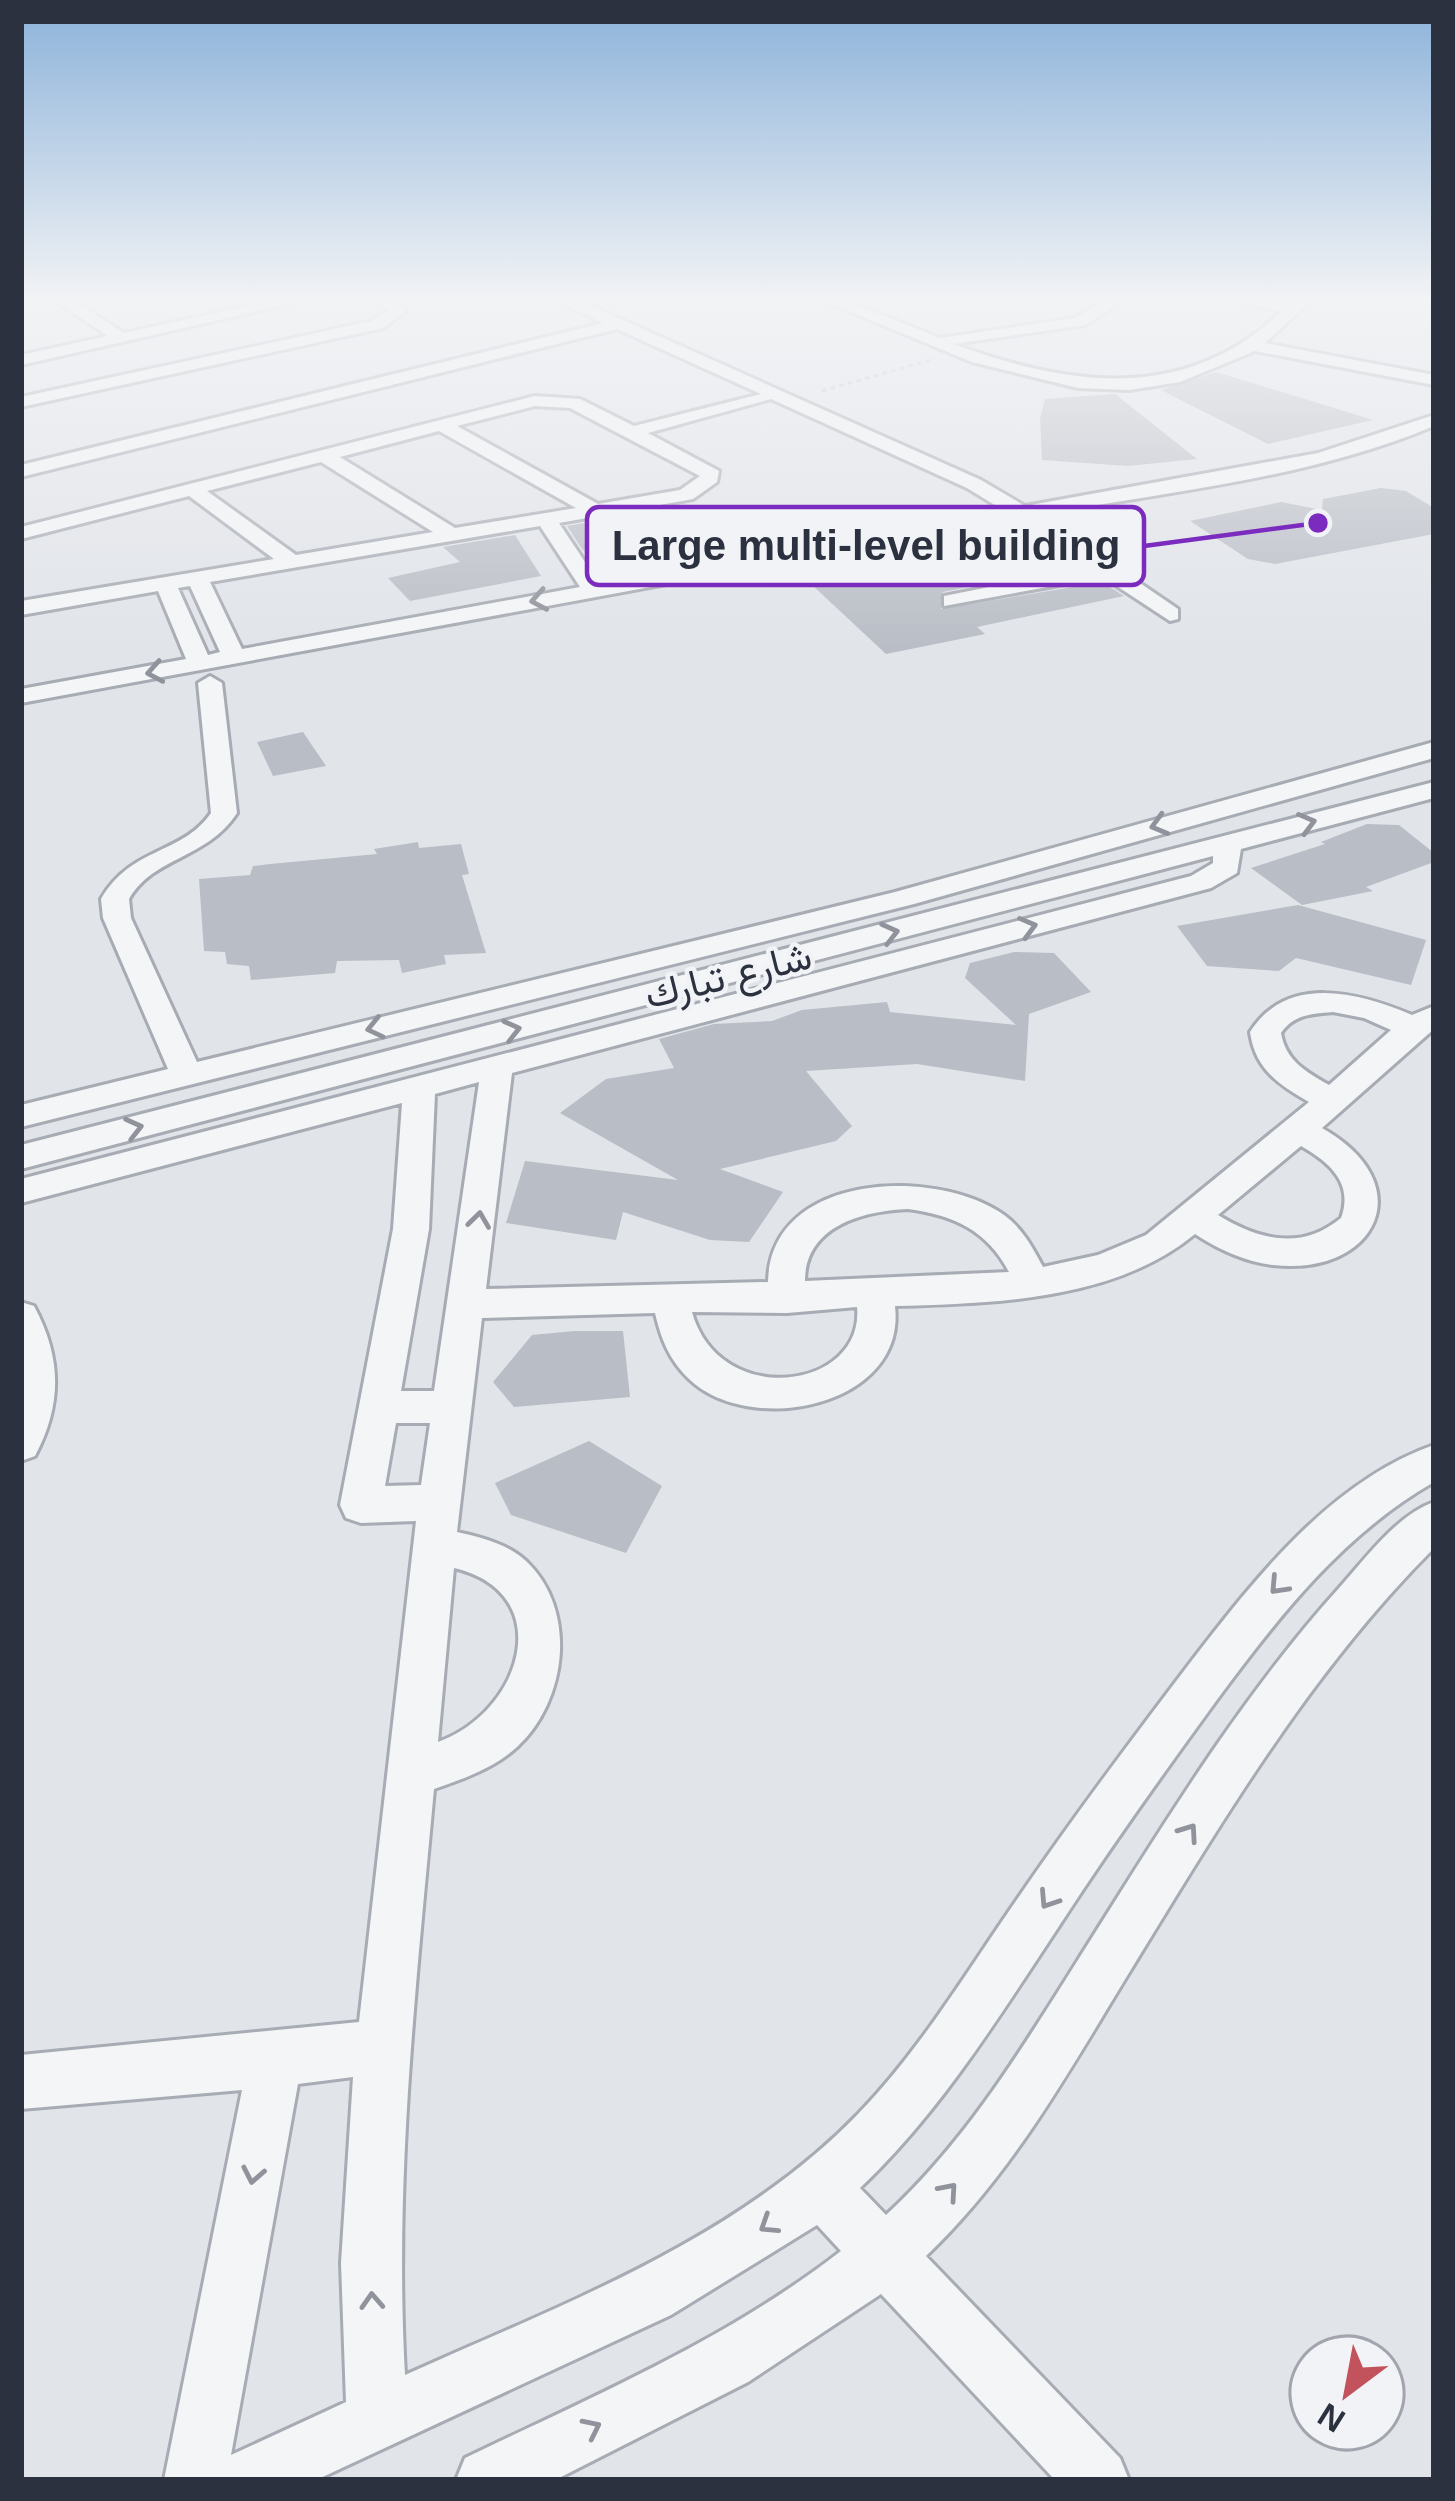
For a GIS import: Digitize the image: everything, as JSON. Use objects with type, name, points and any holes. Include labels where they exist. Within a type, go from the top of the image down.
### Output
[{"type":"street","points":[[21,460],[201,417]]},
{"type":"street","points":[[21,471],[236,417]]},
{"type":"street","points":[[21,532],[54,516],[192,489],[477,417]]},
{"type":"street","points":[[21,608],[686,495],[710,478],[709,471],[601,417]]},
{"type":"street","points":[[631,432],[692,417]]},
{"type":"street","points":[[802,417],[1024,522],[1107,570],[1169,614]]},
{"type":"street","points":[[828,417],[957,475],[1024,522]]},
{"type":"street","points":[[21,696],[205,673],[234,657],[486,621],[593,590],[1024,522],[1343,453],[1434,420]]},
{"type":"street","points":[[441,425],[596,511]]},
{"type":"street","points":[[21,718],[205,673],[1417,453]]},
{"type":"street","points":[[324,455],[452,536]]},
{"type":"street","points":[[192,489],[292,562]]},
{"type":"street","points":[[546,519],[593,590]]},
{"type":"street","points":[[952,601],[1107,570]]},
{"type":"street","points":[[198,579],[234,657]]},
{"type":"street","points":[[166,584],[205,673],[224,812],[198,842],[134,870],[118,889],[114,908],[186,1074]]},
{"type":"street","name":"شارع تبارك","points":[[21,1116],[904,898],[1434,750]]},
{"type":"street","name":"شارع تبارك","points":[[21,1157],[1434,790]]},
{"type":"street","points":[[21,1191],[1201,882],[1227,867],[1227,845]]},
{"type":"street","points":[[1332,1101],[1298,1086],[1274,1065],[1264,1043],[1269,1022],[1287,1007],[1316,1000],[1349,1001],[1423,1022]]},
{"type":"street","points":[[468,1304],[874,1295],[1033,1283],[1123,1259],[1159,1244],[1194,1217],[1423,1022]]},
{"type":"street","points":[[377,2418],[370,2263],[384,2045],[450,1407],[468,1304],[497,1066]]},
{"type":"street","points":[[413,1772],[453,1762],[507,1726],[537,1673],[538,1619],[512,1575],[473,1553],[437,1524],[361,1505],[411,1229],[418,1084]]},
{"type":"street","points":[[1194,1217],[1230,1240],[1274,1252],[1317,1250],[1349,1234],[1363,1208],[1358,1178],[1335,1150],[1299,1130]]},
{"type":"street","points":[[787,1298],[787,1265],[802,1235],[831,1212],[890,1197],[911,1196],[953,1205],[990,1223],[1018,1251],[1033,1283]]},
{"type":"street","points":[[670,1301],[672,1332],[689,1360],[720,1382],[759,1394],[801,1392],[838,1379],[865,1355],[878,1326],[874,1295]]},
{"type":"street","points":[[21,1316],[40,1392],[39,1415],[21,1444]]},
{"type":"street","points":[[381,1407],[450,1407]]},
{"type":"street","points":[[246,2480],[650,2294],[776,2222],[820,2187],[878,2133],[935,2065],[1107,1810],[1268,1595],[1334,1528],[1375,1495],[1434,1462]]},
{"type":"street","points":[[487,2480],[704,2377],[795,2322],[882,2255],[941,2201],[993,2140],[1175,1853],[1300,1672],[1413,1548],[1334,1528]]},
{"type":"street","points":[[22,2083],[384,2045]]},
{"type":"street","points":[[195,2480],[275,2060]]},
{"type":"street","points":[[820,2187],[1098,2480]]},
{"type":"building","points":[[1144,417],[1197,459],[1128,466],[1042,460],[1040,418]]},
{"type":"building","points":[[1214,417],[1373,420],[1268,444]]},
{"type":"building","points":[[1381,488],[1406,491],[1434,508],[1434,534],[1275,564],[1248,559],[1190,521],[1281,502],[1322,510],[1323,499]]},
{"type":"building","points":[[617,517],[657,556],[606,570],[582,549],[567,526]]},
{"type":"building","points":[[515,535],[541,576],[410,601],[388,578],[460,562],[443,547]]},
{"type":"building","points":[[1026,545],[1051,547],[1078,565],[943,592],[941,609],[1102,582],[1124,596],[977,627],[985,634],[886,654],[811,584]]},
{"type":"building","points":[[303,732],[326,766],[273,776],[257,742]]},
{"type":"building","points":[[1367,824],[1399,825],[1434,853],[1434,862],[1366,887],[1373,891],[1302,905],[1251,868],[1325,844],[1321,842]]},
{"type":"building","points":[[418,842],[419,848],[461,844],[469,874],[462,875],[486,953],[444,955],[446,964],[402,973],[399,960],[337,961],[335,973],[251,980],[249,966],[227,964],[225,952],[204,951],[199,879],[250,875],[253,866],[377,854],[374,849]]},
{"type":"building","points":[[1298,905],[1426,940],[1411,985],[1296,958],[1279,971],[1207,966],[1177,926]]},
{"type":"building","points":[[1014,952],[1054,953],[1091,992],[1029,1014],[1025,1081],[917,1064],[806,1071],[852,1126],[836,1141],[720,1169],[783,1192],[749,1242],[710,1240],[623,1212],[616,1240],[506,1223],[525,1161],[678,1180],[560,1113],[606,1079],[674,1068],[659,1039],[714,1024],[772,1021],[802,1010],[887,1002],[890,1012],[1016,1025],[965,978],[970,963]]},
{"type":"building","points":[[623,1331],[630,1397],[514,1407],[493,1382],[532,1335]]},
{"type":"building","points":[[589,1441],[662,1486],[626,1553],[511,1515],[495,1483]]},
{"type":"place","name":"Large multi-level building","points":[[1318,523]]}]
